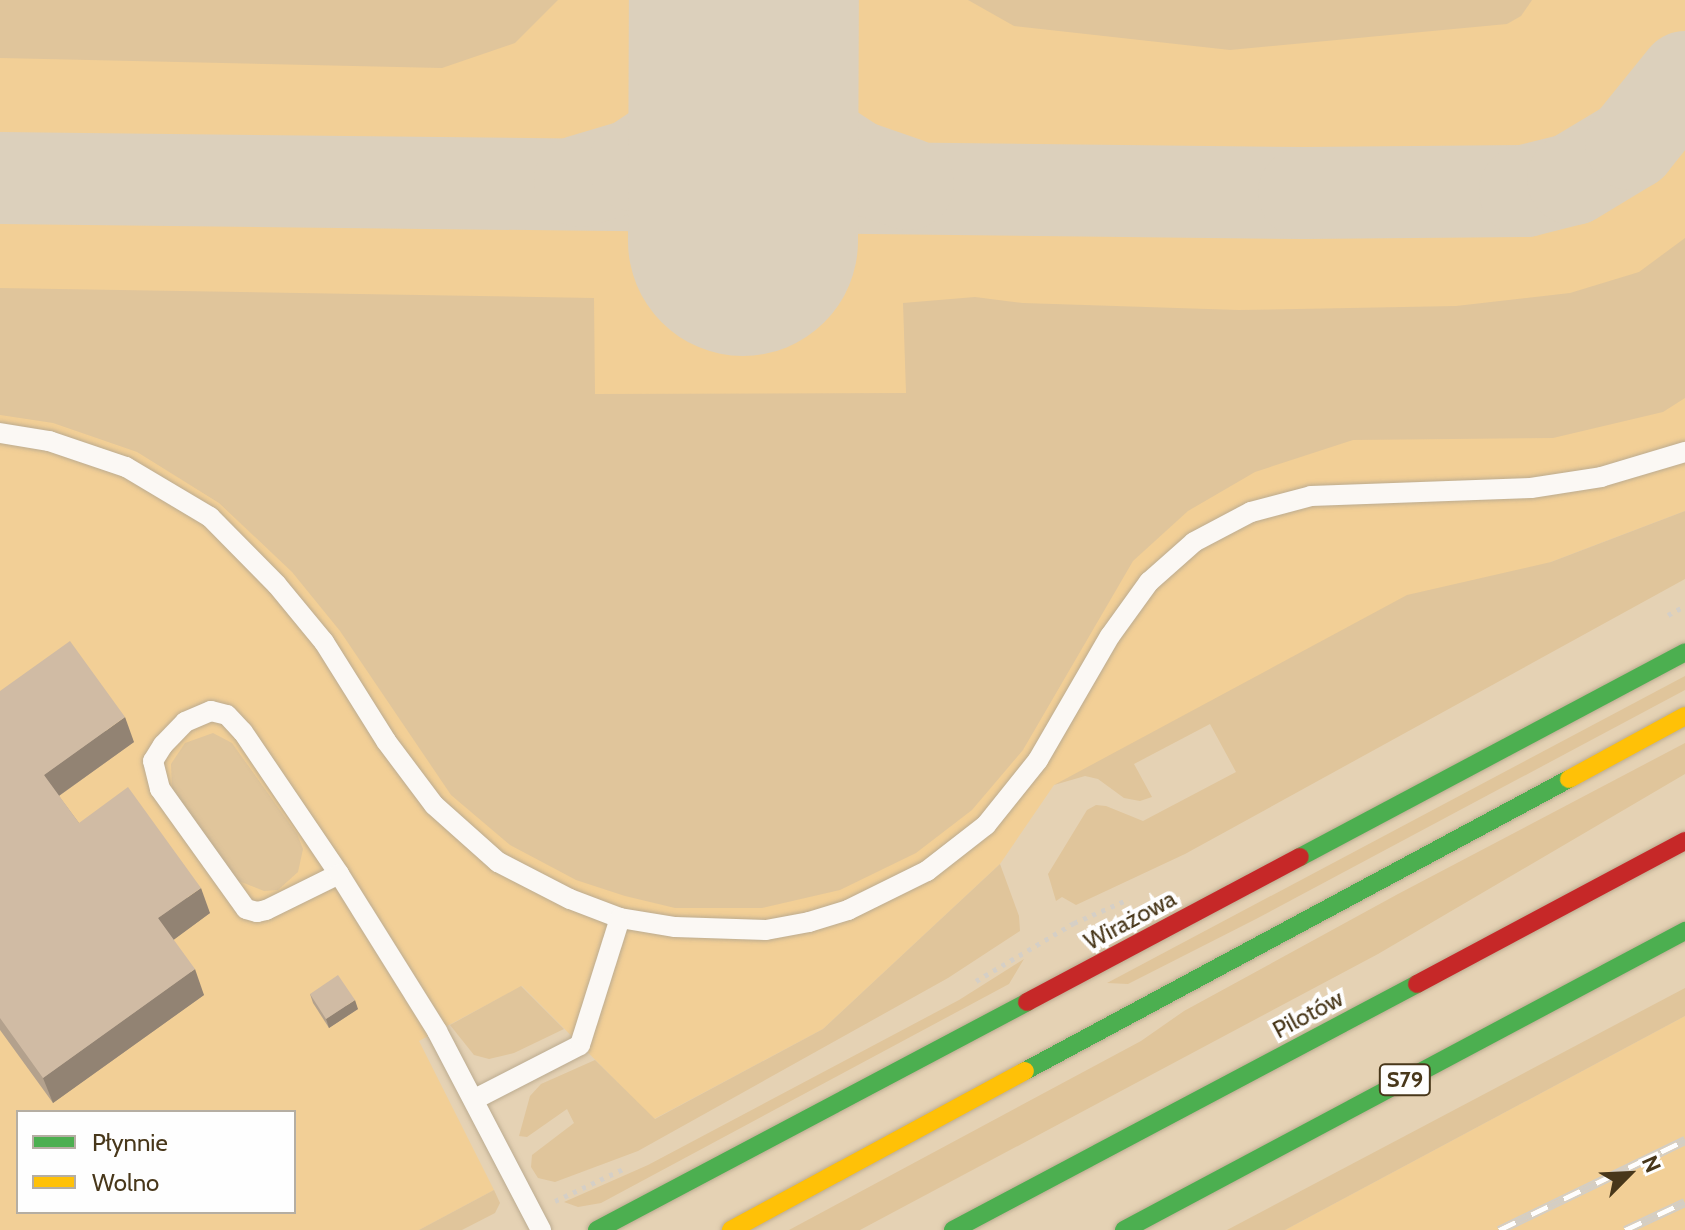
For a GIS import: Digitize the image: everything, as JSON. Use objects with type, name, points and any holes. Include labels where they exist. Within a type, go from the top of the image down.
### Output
[{"type":"main road","name":"Wirażowa","points":[[597,1230],[1685,652]]},
{"type":"main road","points":[[731,1230],[1685,716]]},
{"type":"main road","name":"Pilotów","points":[[953,1230],[1685,841]]},
{"type":"main road","name":"S79","points":[[1124,1230],[1685,931]]},
{"type":"lane","points":[[0,433],[49,441],[126,467],[210,517],[277,585],[324,642],[386,741],[434,805],[498,862],[570,899],[620,918],[675,927],[766,930],[848,910],[927,871],[986,825],[1038,760],[1110,636],[1149,582],[1194,542],[1251,512],[1311,496],[1531,488],[1601,477],[1685,452]]},
{"type":"lane","points":[[339,874],[266,910],[257,912],[246,909],[160,789],[153,761],[163,745],[185,722],[211,711],[227,715],[243,732],[339,874],[475,1099],[541,1230]]},
{"type":"lane","points":[[475,1099],[580,1045],[620,918]]},
{"type":"path","points":[[1019,955],[1074,923]]},
{"type":"shaded area","points":[[0,0],[1685,0],[1685,511],[1551,562],[1054,785],[1000,864],[823,1029],[654,1119],[522,986],[419,1041],[494,1190],[419,1230],[0,1230]]},
{"type":"shaded area","points":[[0,0],[558,0],[515,43],[442,68],[0,58]]},
{"type":"shaded area","points":[[968,0],[1532,0],[1521,16],[1507,24],[1230,50],[1014,26]]},
{"type":"shaded area","points":[[1685,238],[1685,398],[1663,412],[1553,438],[1353,440],[1255,472],[1188,511],[1133,561],[1023,750],[972,810],[916,853],[840,890],[762,908],[675,908],[625,896],[576,880],[510,845],[451,795],[340,631],[292,572],[219,503],[137,452],[53,423],[0,415],[0,288],[594,298],[595,394],[906,393],[903,303],[975,297],[1023,303],[1239,310],[1456,306],[1570,293],[1639,272]]},
{"type":"shaded area","points":[[1685,511],[1685,579],[1185,854],[1076,905],[1062,897],[1056,901],[1048,874],[1087,810],[1096,805],[1106,806],[1143,821],[1236,772],[1210,724],[1134,764],[1152,797],[1140,801],[1124,798],[1098,779],[1085,776],[1054,785],[1407,595],[1551,562]]},
{"type":"shaded area","points":[[1685,676],[1685,690],[1256,919],[1128,984],[1107,983]]},
{"type":"shaded area","points":[[213,733],[232,743],[297,834],[303,849],[298,872],[278,890],[264,891],[236,880],[172,789],[171,764],[185,743]]},
{"type":"shaded area","points":[[1685,743],[1685,774],[1378,954],[860,1230],[789,1230],[1141,1041],[1184,1011],[1398,894]]},
{"type":"shaded area","points":[[1000,864],[1019,916],[1020,931],[948,978],[638,1151],[555,1182],[538,1178],[531,1167],[532,1155],[574,1123],[567,1109],[527,1137],[519,1136],[530,1096],[541,1084],[595,1060],[655,1119],[823,1029]]},
{"type":"shaded area","points":[[1024,959],[1009,984],[601,1203],[578,1207],[564,1202],[648,1165],[959,1000]]},
{"type":"shaded area","points":[[521,986],[564,1029],[514,1053],[489,1059],[474,1055],[450,1025]]},
{"type":"shaded area","points":[[1685,988],[1685,1016],[1285,1230],[1227,1230]]},
{"type":"shaded area","points":[[1685,1016],[1685,1230],[1285,1230]]},
{"type":"shaded area","points":[[494,1190],[500,1203],[495,1213],[462,1230],[419,1230]]},
{"type":"building","points":[[70,641],[125,717],[44,775],[79,823],[128,787],[201,888],[158,918],[195,969],[43,1078],[0,1018],[0,691]]},
{"type":"building","points":[[338,975],[355,1000],[326,1019],[310,994]]},
{"type":"taxiway","points":[[580,181],[634,165],[674,138],[703,104],[744,10],[784,104],[807,134],[856,166],[908,184]]},
{"type":"taxiway","points":[[0,178],[1304,193],[1525,191],[1573,179],[1631,144],[1685,77]]},
{"type":"runway","points":[[743,241],[744,0]]},
{"type":"railway","points":[[1499,1230],[1685,1140]]},
{"type":"railway","points":[[1625,1230],[1685,1202]]},
{"type":"traffic: fast","points":[[1300,857],[1685,652]]},
{"type":"traffic: fast","points":[[1025,1071],[1569,779]]},
{"type":"traffic: fast","points":[[1124,1230],[1685,931]]},
{"type":"traffic: fast","points":[[953,1230],[1417,984]]},
{"type":"traffic: fast","points":[[597,1230],[1027,1002]]},
{"type":"traffic: slow","points":[[1569,779],[1685,716]]},
{"type":"traffic: slow","points":[[731,1230],[1025,1071]]},
{"type":"traffic: jam","points":[[1417,984],[1685,841]]},
{"type":"traffic: jam","points":[[1027,1002],[1300,857]]}]
